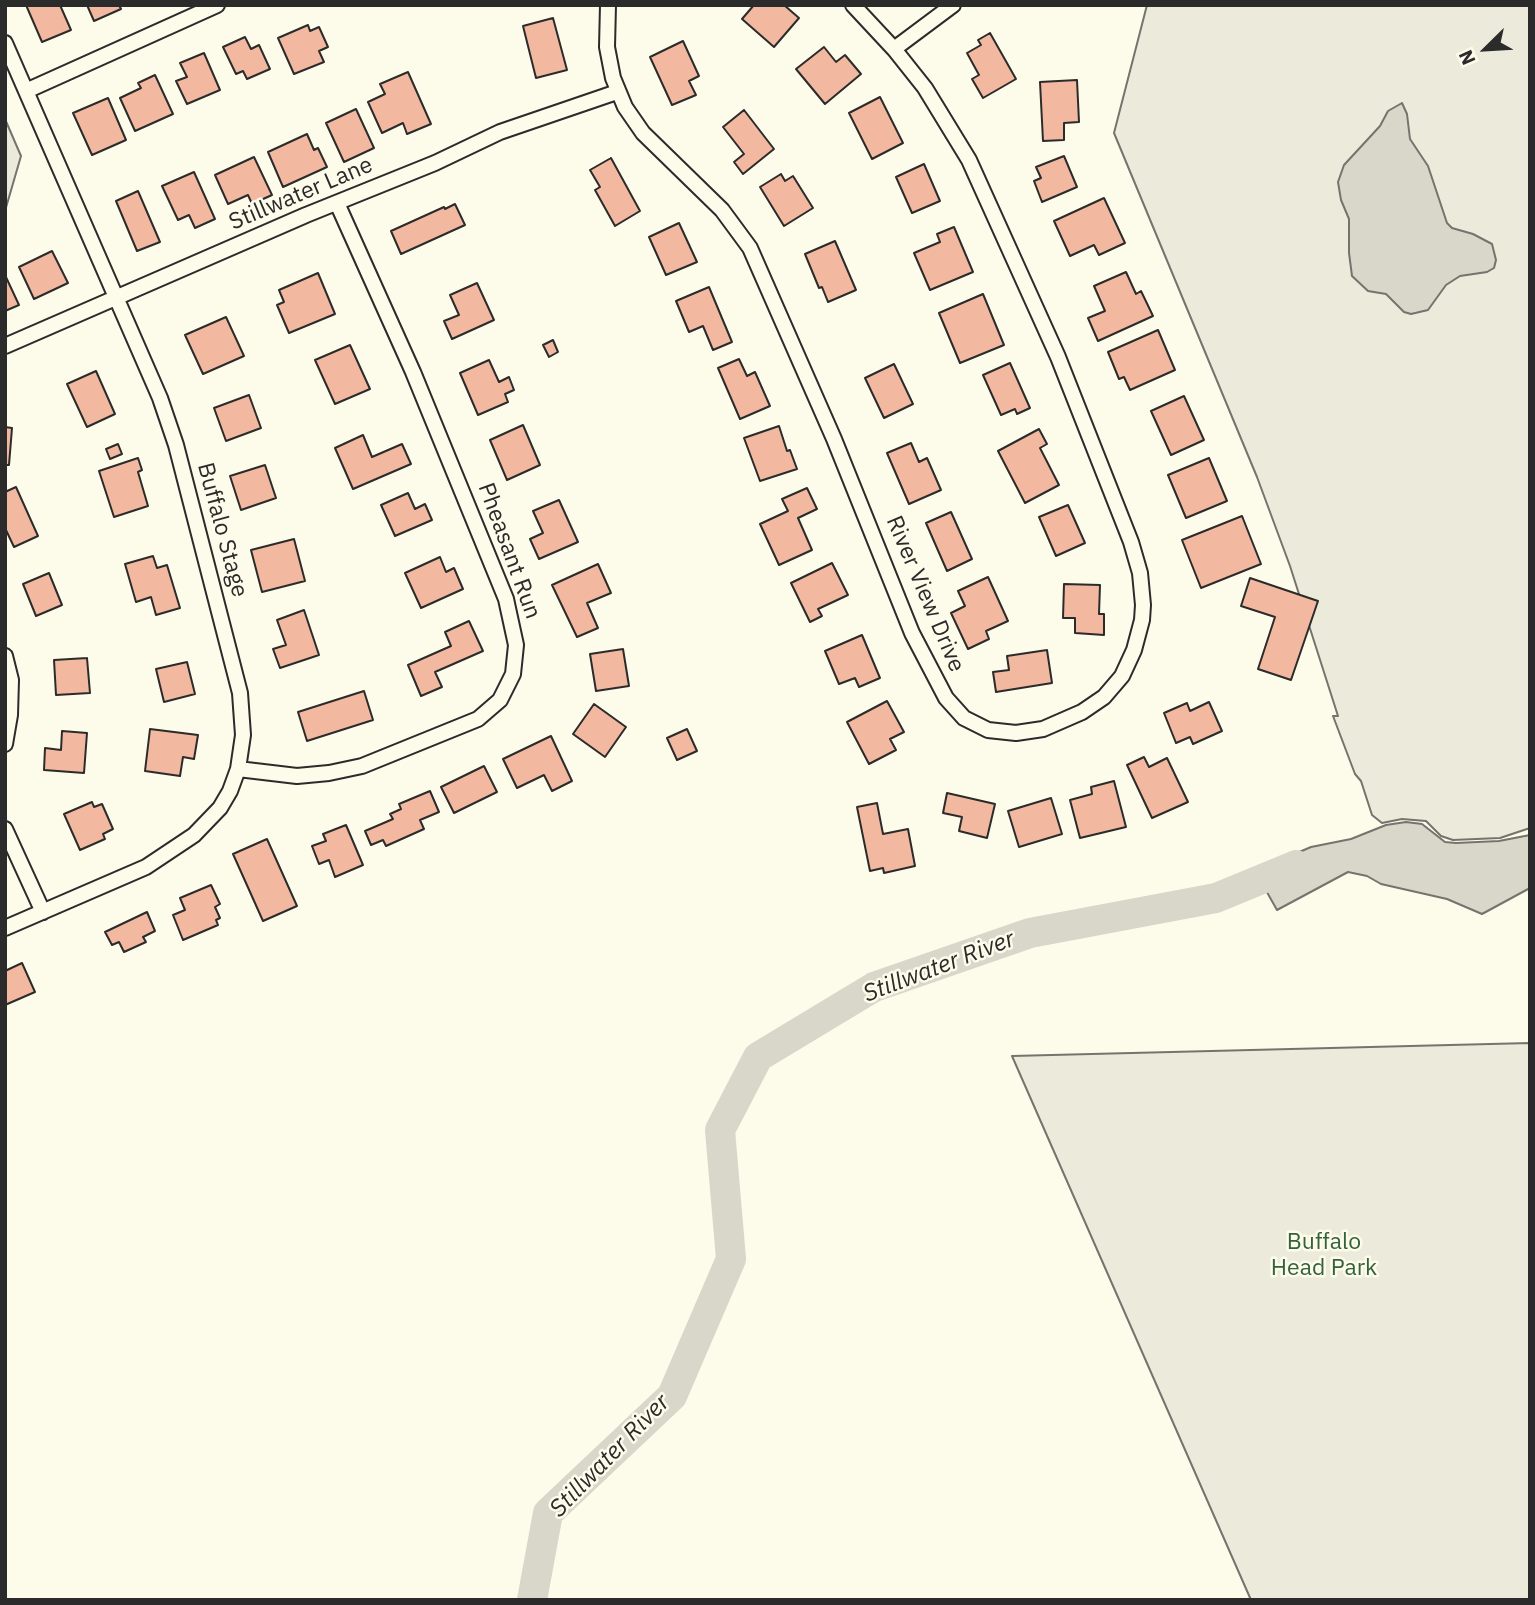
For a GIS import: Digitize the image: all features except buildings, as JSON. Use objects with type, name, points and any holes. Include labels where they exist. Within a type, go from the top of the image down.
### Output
[{"type":"street","points":[[26,91],[217,5]]},
{"type":"street","name":"River View Drive","points":[[608,5],[607,47],[617,92],[643,133],[722,210],[750,248],[834,439],[912,633],[946,698],[964,718],[976,725],[1002,733],[1029,732],[1082,712],[1104,697],[1122,676],[1134,650],[1142,620],[1140,573],[1131,542],[1058,357],[969,160],[937,106],[894,49],[853,5]]},
{"type":"street","points":[[894,49],[953,5]]},
{"type":"street","name":"Buffalo Stage","points":[[5,43],[160,398],[176,445],[240,693],[243,735],[230,791],[208,822],[179,847],[128,876],[5,928]]},
{"type":"street","name":"Stillwater Lane","points":[[5,346],[337,202],[435,163],[500,132],[617,92]]},
{"type":"street","name":"Pheasant Run","points":[[237,769],[297,776],[362,766],[478,719],[500,700],[513,674],[516,645],[506,599],[413,372],[337,202]]},
{"type":"street","points":[[5,656],[10,680],[10,715],[5,744]]},
{"type":"street","points":[[5,829],[43,912]]},
{"type":"green space","points":[[1147,5],[1530,5],[1530,828],[1500,838],[1453,840],[1441,836],[1426,821],[1402,819],[1382,823],[1372,815],[1361,781],[1355,774],[1333,716],[1338,716],[1290,566],[1257,477],[1114,133]]},
{"type":"green space","name":"Buffalo Head Park","points":[[1530,1043],[1530,1600],[1251,1600],[1012,1056]]},
{"type":"shaded area","points":[[1402,103],[1407,114],[1410,139],[1428,166],[1447,223],[1452,228],[1473,234],[1492,244],[1496,260],[1494,268],[1487,272],[1460,276],[1446,285],[1428,310],[1411,314],[1404,312],[1386,294],[1368,291],[1352,276],[1349,219],[1341,200],[1338,182],[1344,165],[1380,126],[1388,111]]},
{"type":"shaded area","points":[[5,119],[21,156],[5,211]]},
{"type":"shaded area","points":[[1406,822],[1422,824],[1445,842],[1499,841],[1530,835],[1530,888],[1482,914],[1447,899],[1381,884],[1367,876],[1348,872],[1277,910],[1255,871],[1311,847],[1351,839],[1386,825]]},
{"type":"waterway","name":"Stillwater River","points":[[532,1600],[548,1513],[672,1396],[731,1259],[720,1130],[758,1057],[874,987],[1030,933],[1216,898],[1296,865]]}]
